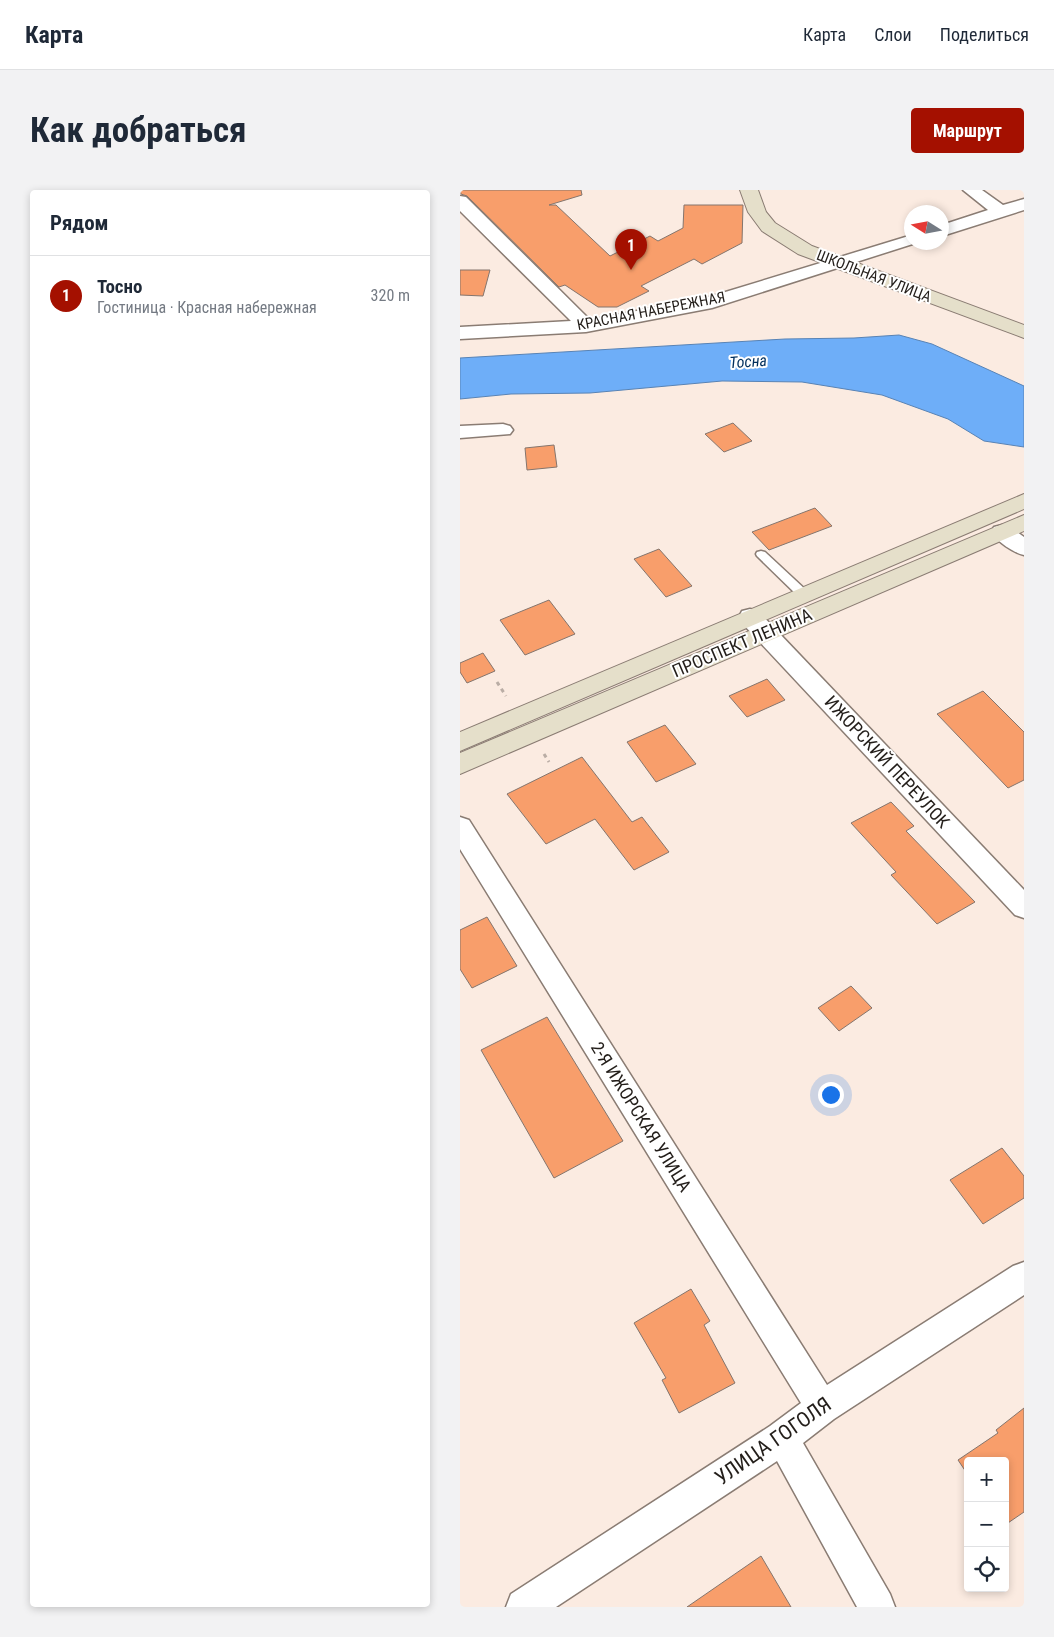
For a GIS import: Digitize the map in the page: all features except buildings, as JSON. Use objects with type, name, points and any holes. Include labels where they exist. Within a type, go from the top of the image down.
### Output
[{"type":"main road","name":"ШКОЛЬНАЯ УЛИЦА","points":[[749,190],[754,208],[763,222],[778,236],[805,250],[1024,332]]},
{"type":"main road","name":"ПРОСПЕКТ ЛЕНИНА","points":[[460,742],[1002,532],[1021,509]]},
{"type":"main road","name":"ПРОСПЕКТ ЛЕНИНА","points":[[460,764],[758,625],[803,594],[1021,509]]},
{"type":"street","points":[[971,190],[1001,212]]},
{"type":"street","points":[[460,201],[586,326]]},
{"type":"street","points":[[949,229],[1024,204]]},
{"type":"street","name":"КРАСНАЯ НАБЕРЕЖНАЯ","points":[[460,333],[586,326],[712,302],[904,242]]},
{"type":"street","points":[[460,432],[503,430]]},
{"type":"street","points":[[1002,532],[1024,548]]},
{"type":"street","name":"ИЖОРСКИЙ ПЕРЕУЛОК","points":[[758,625],[1024,907]]},
{"type":"street","name":"2-Я ИЖОРСКАЯ УЛИЦА","points":[[460,827],[822,1407]]},
{"type":"street","name":"УЛИЦА ГОГОЛЯ","points":[[524,1607],[782,1438],[822,1407],[1024,1277]]},
{"type":"street","points":[[782,1438],[877,1607]]},
{"type":"lane","points":[[762,554],[803,594]]},
{"type":"path","points":[[496,682],[510,702]]},
{"type":"water","name":"Тосна","points":[[899,335],[932,344],[1024,386],[1024,447],[984,441],[948,419],[882,395],[802,382],[722,381],[590,393],[511,394],[460,399],[460,358],[785,339]]},
{"type":"place","name":"Тосно","points":[[631,270]]}]
